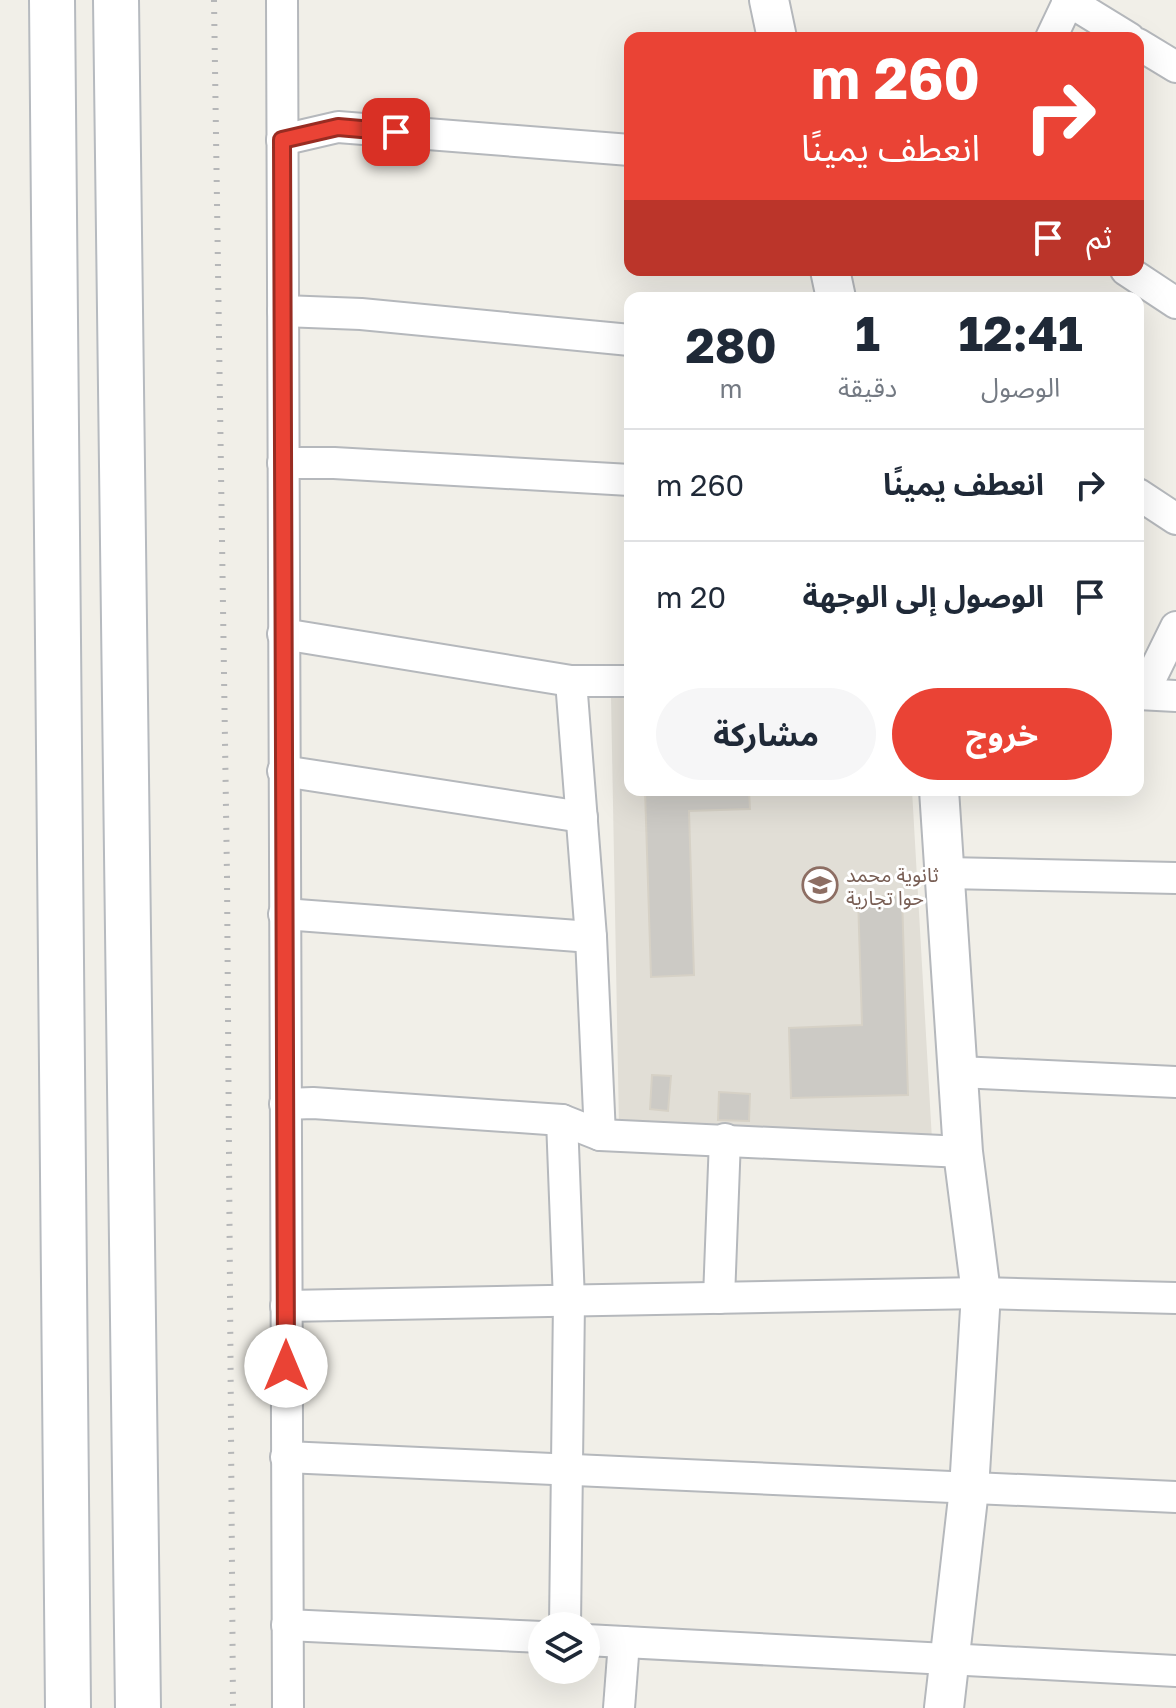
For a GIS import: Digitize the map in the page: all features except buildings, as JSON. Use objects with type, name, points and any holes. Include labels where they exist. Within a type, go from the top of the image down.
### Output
[{"type":"main road","points":[[52,0],[68,1708]]},
{"type":"main road","points":[[116,0],[138,1708]]},
{"type":"street","points":[[282,0],[288,1708]]},
{"type":"street","points":[[769,0],[776,32]]},
{"type":"street","points":[[1054,32],[1068,0],[1119,32]]},
{"type":"street","points":[[1144,48],[1176,67]]},
{"type":"street","points":[[282,140],[338,127],[624,150]]},
{"type":"street","points":[[1135,276],[1176,303]]},
{"type":"street","points":[[283,311],[361,314],[624,339]]},
{"type":"street","points":[[283,463],[334,463],[624,480]]},
{"type":"street","points":[[1144,498],[1176,519]]},
{"type":"street","points":[[1144,688],[1176,627]]},
{"type":"street","points":[[283,634],[571,681],[624,681]]},
{"type":"street","points":[[571,681],[591,937],[600,1135]]},
{"type":"street","points":[[1144,694],[1176,696]]},
{"type":"street","points":[[283,771],[582,817]]},
{"type":"street","points":[[940,796],[963,1152],[981,1293],[969,1489],[944,1708]]},
{"type":"street","points":[[946,873],[1176,878]]},
{"type":"street","points":[[284,914],[591,937]]},
{"type":"street","points":[[959,1072],[1176,1082]]},
{"type":"street","points":[[285,1104],[313,1103],[562,1120],[600,1135],[963,1152]]},
{"type":"street","points":[[562,1120],[569,1301],[565,1612]]},
{"type":"street","points":[[719,1298],[725,1139]]},
{"type":"street","points":[[286,1306],[981,1293],[1176,1298]]},
{"type":"street","points":[[286,1457],[1176,1497]]},
{"type":"street","points":[[287,1625],[528,1636]]},
{"type":"street","points":[[600,1641],[1176,1671]]},
{"type":"street","points":[[619,1708],[624,1642]]},
{"type":"shaded area","points":[[611,696],[624,697],[624,796],[912,796],[932,1140],[619,1127]]},
{"type":"railway","points":[[214,0],[227,876],[233,1708]]},
{"type":"place","name":"ثانوية محمد حوا تجارية","points":[[820,885]]},
{"type":"route","points":[[286,1366],[282,140],[338,127],[396,132]]}]
